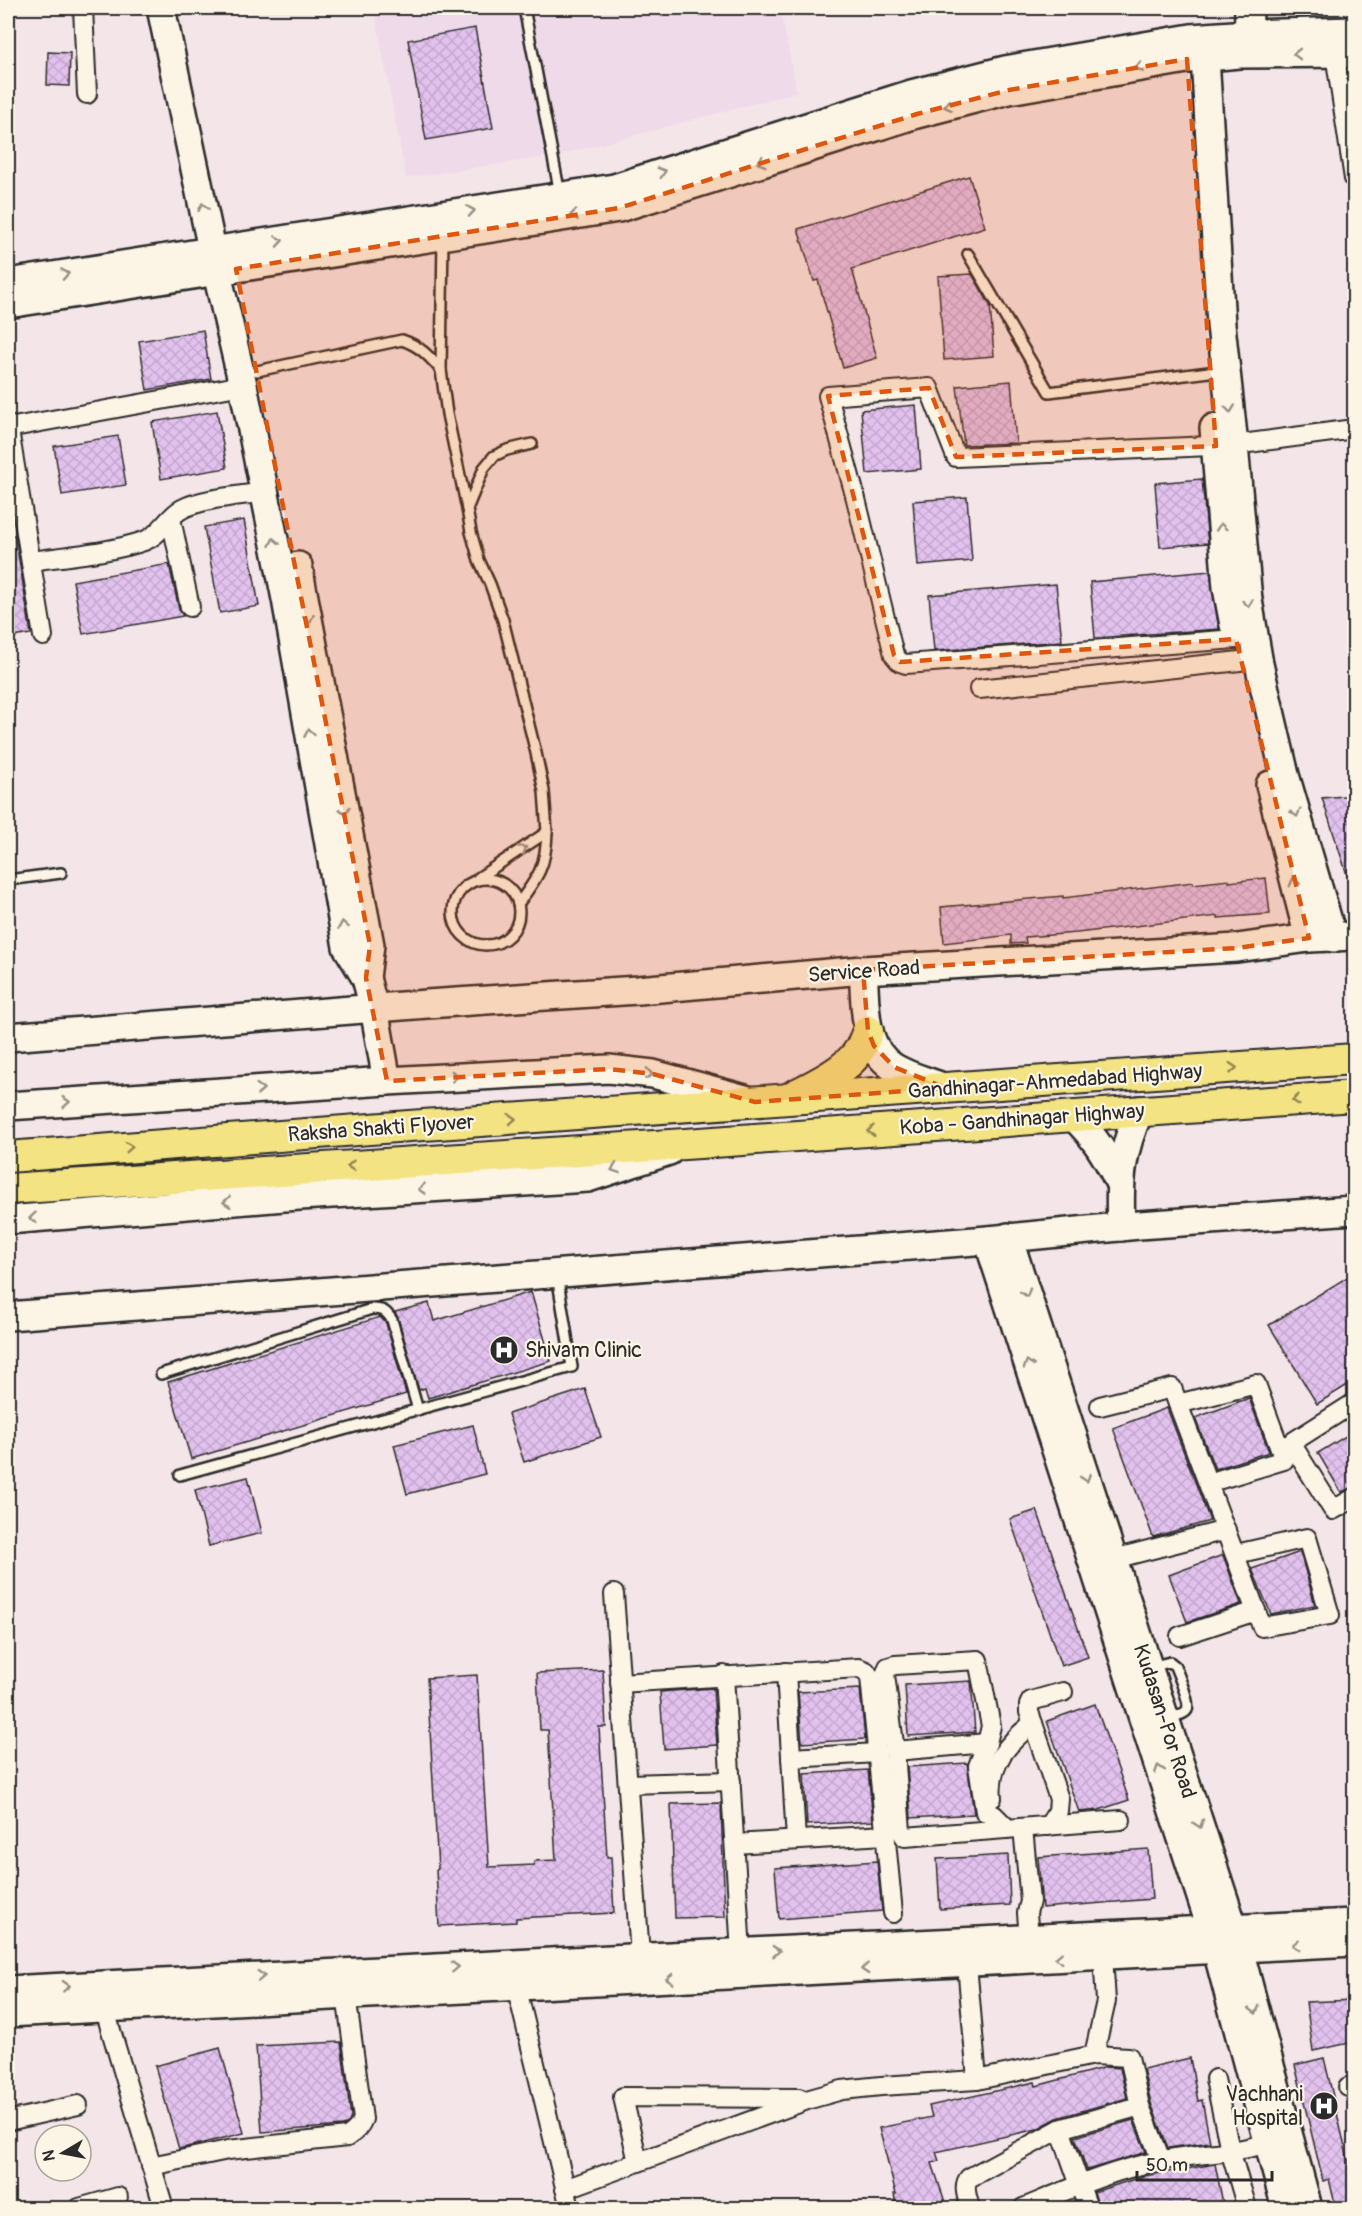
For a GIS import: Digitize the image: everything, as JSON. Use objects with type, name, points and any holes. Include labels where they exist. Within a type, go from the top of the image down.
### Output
[{"type":"main road","points":[[785,1100],[846,1065],[860,1050],[868,1031]]},
{"type":"main road","name":"Gandhinagar-Ahmedabad Highway","points":[[755,1102],[1354,1059]]},
{"type":"main road","name":"Koba - Gandhinagar Highway","points":[[690,1143],[1354,1096]]},
{"type":"main road","name":"Raksha Shakti Flyover","points":[[8,1157],[755,1102]]},
{"type":"main road","name":"Raksha Shakti Flyover","points":[[8,1189],[690,1143]]},
{"type":"street","points":[[83,8],[87,94]]},
{"type":"street","points":[[161,8],[304,595],[370,945],[366,978]]},
{"type":"street","points":[[179,8],[224,260]]},
{"type":"street","points":[[8,304],[224,260],[560,196],[614,188],[911,94],[1005,70],[1191,38],[1248,32],[1354,31]]},
{"type":"street","points":[[8,283],[442,236],[619,208],[917,114],[1009,90],[1196,58],[1248,32],[1345,54],[1354,179]]},
{"type":"street","points":[[1196,58],[1209,372],[1225,445],[1276,776]]},
{"type":"street","points":[[1196,58],[1221,325],[1227,588],[1238,650],[1276,776],[1332,937]]},
{"type":"street","points":[[43,636],[8,427],[250,378]]},
{"type":"street","points":[[250,378],[263,492],[286,599],[347,947],[366,978],[374,1008],[387,1081]]},
{"type":"street","points":[[1238,650],[906,664],[900,662],[894,655],[828,396],[929,388],[956,457],[1225,445],[1354,429]]},
{"type":"street","points":[[31,561],[129,545],[146,540],[159,532],[182,509],[197,503],[263,492]]},
{"type":"street","points":[[171,519],[190,607]]},
{"type":"street","points":[[979,689],[1238,650]]},
{"type":"street","name":"Service Road","points":[[8,1037],[638,990],[863,969],[1237,948],[1332,937]]},
{"type":"street","points":[[863,969],[868,1031],[874,1046],[894,1067],[946,1088]]},
{"type":"street","points":[[8,1106],[609,1069],[653,1074],[755,1102]]},
{"type":"street","points":[[1121,1227],[1119,1182],[1125,1149],[1140,1110]]},
{"type":"street","points":[[1073,1116],[1091,1134],[1106,1155],[1119,1182]]},
{"type":"street","points":[[8,1220],[284,1197],[588,1178],[690,1143]]},
{"type":"street","points":[[8,1317],[1354,1210]]},
{"type":"street","name":"Kudasan-Por Road","points":[[998,1239],[1225,1938],[1308,2208]]},
{"type":"street","points":[[1178,1404],[1256,1384],[1284,1460],[1208,1483]]},
{"type":"street","points":[[1100,1406],[1172,1388],[1262,1627],[1330,1615],[1307,1538],[1236,1554]]},
{"type":"street","points":[[1354,1403],[1291,1443],[1333,1510],[1354,1498]]},
{"type":"street","points":[[1102,1562],[1226,1530]]},
{"type":"street","name":"Kudasan-Por Road","points":[[1102,1562],[1148,1667],[1155,1722]]},
{"type":"street","points":[[614,1594],[641,1969]]},
{"type":"street","points":[[1180,1636],[1256,1611]]},
{"type":"street","points":[[893,1913],[885,1835],[885,1675],[888,1667],[895,1665],[978,1660],[991,1726],[978,1766],[986,1812],[1014,1828],[1030,1901],[1028,1926]]},
{"type":"street","points":[[620,1683],[859,1668],[866,1671],[870,1677],[901,1831],[905,1837],[1121,1820]]},
{"type":"street","points":[[786,1672],[796,1840]]},
{"type":"street","points":[[724,1675],[741,1953]]},
{"type":"street","points":[[1048,1826],[1058,1811],[1059,1799],[1029,1705],[1031,1701],[1063,1692]]},
{"type":"street","points":[[994,1815],[991,1793],[992,1772],[1007,1747],[1033,1723]]},
{"type":"street","points":[[791,1758],[987,1743]]},
{"type":"street","points":[[628,1784],[731,1781]]},
{"type":"street","points":[[735,1844],[885,1835]]},
{"type":"street","points":[[8,2013],[101,1996],[641,1969],[967,1964],[1103,1956],[1225,1938],[1354,1923]]},
{"type":"street","points":[[641,1969],[741,1953],[1028,1926],[1225,1938],[1354,1942]]},
{"type":"street","name":"Kudasan-Por Road","points":[[1225,1938],[1268,2143],[1286,2208]]},
{"type":"street","points":[[1094,2055],[1106,2001],[1103,1956]]},
{"type":"street","points":[[967,1964],[977,2080]]},
{"type":"street","points":[[8,1990],[101,1996],[346,1995],[514,1976]]},
{"type":"street","points":[[514,1976],[570,2208]]},
{"type":"street","points":[[151,2166],[228,2150],[347,2137],[354,2133],[363,2119],[346,1995]]},
{"type":"street","points":[[101,1996],[164,2208]]},
{"type":"street","points":[[565,2190],[810,2098],[842,2090],[977,2080],[1094,2055],[1129,2057],[1140,2106],[1161,2160]]},
{"type":"street","points":[[1215,2079],[1230,2150],[1247,2208]]},
{"type":"street","points":[[638,2162],[623,2097],[810,2098]]},
{"type":"street","points":[[10,2119],[78,2105]]},
{"type":"street","points":[[970,2208],[965,2188],[969,2178],[1060,2129],[1140,2106]]},
{"type":"street","points":[[1060,2129],[1088,2208]]},
{"type":"street","points":[[1023,2208],[1081,2185],[1161,2160],[1230,2150],[1246,2150],[1268,2143]]},
{"type":"street","points":[[79,2208],[118,2197]]},
{"type":"lane","points":[[524,8],[560,196]]},
{"type":"lane","points":[[442,236],[441,370],[447,414],[471,532],[479,560],[503,620],[544,791],[547,855],[542,870],[519,904]]},
{"type":"lane","points":[[968,254],[1049,392],[1209,372]]},
{"type":"lane","points":[[250,378],[402,340],[427,353],[441,370]]},
{"type":"lane","points":[[467,509],[484,468],[494,456],[507,450],[532,444]]},
{"type":"lane","points":[[474,881],[493,879],[502,882],[515,895],[519,904],[518,923],[507,938],[490,945],[471,941],[458,928],[453,910],[459,892],[466,885],[547,832]]},
{"type":"lane","points":[[8,880],[61,873]]},
{"type":"lane","points":[[180,1475],[572,1367],[556,1273]]},
{"type":"lane","points":[[161,1374],[372,1309],[381,1309],[387,1312],[392,1320],[418,1410]]},
{"type":"highlighted area","points":[[1187,59],[1216,446],[956,457],[929,388],[828,396],[894,655],[900,662],[1236,639],[1309,938],[1237,948],[863,970],[868,1031],[874,1046],[894,1067],[946,1088],[755,1102],[653,1074],[609,1069],[387,1081],[366,978],[370,945],[236,269],[619,208],[917,114],[1009,90]]},
{"type":"shaded area","points":[[374,8],[780,8],[797,92],[560,155],[406,178]]},
{"type":"building","points":[[475,28],[493,128],[426,140],[408,40]]},
{"type":"building","points":[[48,52],[70,53],[69,86],[47,85]]},
{"type":"building","points":[[969,176],[985,227],[852,269],[877,358],[843,368],[818,280],[814,281],[798,229]]},
{"type":"building","points":[[972,274],[990,305],[994,356],[944,360],[938,276]]},
{"type":"building","points":[[203,330],[211,379],[147,390],[139,341]]},
{"type":"building","points":[[1011,381],[1016,443],[964,445],[957,386]]},
{"type":"building","points":[[916,405],[921,469],[867,474],[861,410]]},
{"type":"building","points":[[217,411],[227,468],[161,479],[152,422]]},
{"type":"building","points":[[118,436],[126,485],[62,495],[54,446]]},
{"type":"building","points":[[1202,479],[1208,543],[1160,547],[1155,483]]},
{"type":"building","points":[[967,497],[972,561],[918,566],[913,501]]},
{"type":"building","points":[[244,520],[259,606],[220,613],[204,527]]},
{"type":"building","points":[[15,535],[31,634],[8,638],[8,536]]},
{"type":"building","points":[[169,564],[179,609],[183,616],[83,634],[73,581]]},
{"type":"building","points":[[1210,571],[1219,629],[1095,638],[1090,582]]},
{"type":"building","points":[[1056,584],[1062,641],[934,651],[929,595]]},
{"type":"building","points":[[1354,795],[1354,889],[1352,890],[1322,798]]},
{"type":"building","points":[[1266,878],[1270,914],[1218,918],[1218,916],[1025,937],[1026,943],[1011,944],[1011,935],[944,943],[941,907],[1063,896],[1063,898],[1193,882],[1193,884]]},
{"type":"building","points":[[1354,1273],[1354,1381],[1317,1404],[1269,1325]]},
{"type":"building","points":[[531,1292],[551,1361],[428,1398],[425,1388],[419,1390],[395,1312],[429,1303],[434,1321]]},
{"type":"building","points":[[380,1317],[386,1323],[406,1394],[191,1459],[168,1382]]},
{"type":"building","points":[[585,1389],[601,1437],[524,1462],[508,1414]]},
{"type":"building","points":[[1249,1398],[1269,1452],[1215,1469],[1195,1418]]},
{"type":"building","points":[[1167,1408],[1210,1521],[1153,1537],[1113,1428]]},
{"type":"building","points":[[473,1425],[485,1474],[407,1494],[394,1445]]},
{"type":"building","points":[[1354,1431],[1354,1487],[1341,1492],[1318,1453]]},
{"type":"building","points":[[248,1477],[262,1533],[209,1546],[195,1490]]},
{"type":"building","points":[[1037,1510],[1088,1657],[1061,1666],[1010,1519]]},
{"type":"building","points":[[1300,1552],[1315,1605],[1271,1614],[1252,1569]]},
{"type":"building","points":[[1223,1555],[1241,1604],[1187,1622],[1169,1575]]},
{"type":"building","points":[[603,1670],[606,1727],[599,1727],[607,1857],[611,1857],[614,1913],[516,1918],[516,1922],[439,1926],[427,1678],[477,1675],[489,1867],[534,1865],[534,1861],[556,1860],[548,1730],[540,1730],[537,1673]]},
{"type":"building","points":[[971,1681],[975,1732],[908,1736],[905,1685]]},
{"type":"building","points":[[713,1688],[717,1745],[664,1749],[660,1692]]},
{"type":"building","points":[[860,1689],[865,1739],[802,1743],[798,1692]]},
{"type":"building","points":[[1095,1704],[1129,1800],[1099,1810],[1079,1812],[1047,1721]]},
{"type":"building","points":[[967,1763],[974,1814],[911,1818],[907,1767]]},
{"type":"building","points":[[868,1770],[873,1821],[807,1825],[804,1774]]},
{"type":"building","points":[[721,1803],[725,1917],[675,1918],[671,1804]]},
{"type":"building","points":[[1148,1849],[1152,1899],[1042,1908],[1038,1857]]},
{"type":"building","points":[[1008,1855],[1010,1905],[940,1909],[937,1859]]},
{"type":"building","points":[[877,1861],[882,1911],[779,1919],[775,1868]]},
{"type":"building","points":[[1354,2000],[1354,2042],[1313,2051],[1306,2002]]},
{"type":"building","points":[[341,2042],[351,2117],[349,2122],[343,2126],[262,2132],[256,2046]]},
{"type":"building","points":[[220,2048],[244,2133],[179,2149],[155,2066]]},
{"type":"building","points":[[1190,2058],[1198,2101],[1202,2100],[1210,2142],[1168,2148],[1151,2103],[1143,2069]]},
{"type":"building","points":[[1324,2058],[1354,2185],[1354,2208],[1336,2208],[1329,2179],[1323,2181],[1295,2065]]},
{"type":"building","points":[[1107,2067],[1120,2068],[1127,2098],[1057,2118],[1037,2129],[936,2152],[939,2161],[932,2163],[947,2208],[897,2208],[894,2194],[896,2194],[879,2128],[932,2117],[929,2106],[1035,2082],[1036,2086]]},
{"type":"building","points":[[1133,2120],[1146,2152],[1087,2170],[1075,2137]]},
{"type":"building","points":[[1215,2164],[1224,2208],[1099,2208],[1094,2192],[1144,2176]]},
{"type":"place","name":"Shivam Clinic","points":[[504,1350]]},
{"type":"place","name":"Vachhani Hospital","points":[[1324,2106]]}]
